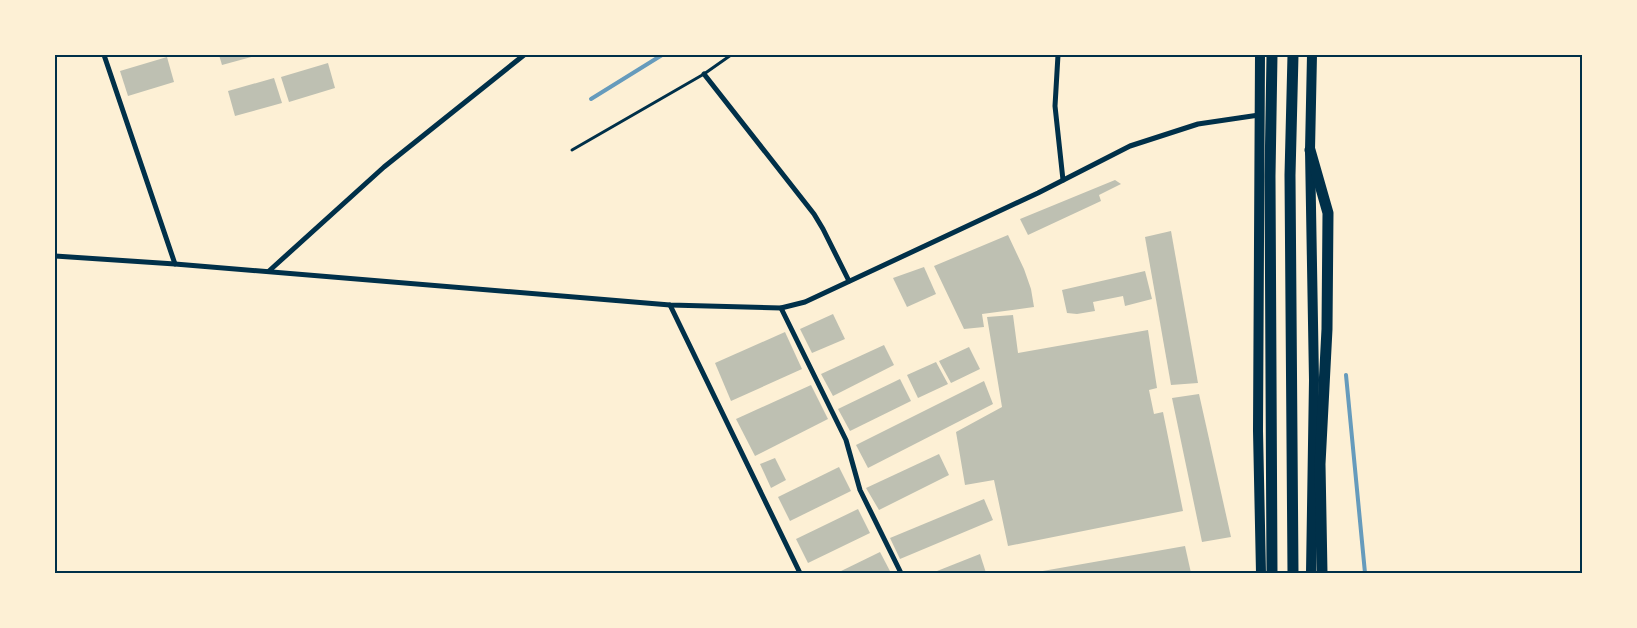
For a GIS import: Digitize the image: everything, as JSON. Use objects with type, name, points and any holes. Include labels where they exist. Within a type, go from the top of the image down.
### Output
[{"type":"highway","points":[[1272,55],[1270,176],[1272,573]]},
{"type":"highway","points":[[1293,55],[1290,176],[1293,573]]},
{"type":"highway","points":[[1310,150],[1328,213],[1327,329],[1320,464],[1322,573]]},
{"type":"main road","points":[[1260,55],[1258,432],[1261,573]]},
{"type":"main road","points":[[1311,573],[1314,380],[1310,150],[1312,55]]},
{"type":"street","points":[[104,55],[176,264]]},
{"type":"street","points":[[269,272],[384,167],[524,55]]},
{"type":"street","points":[[1058,55],[1055,106],[1063,180]]},
{"type":"street","points":[[704,74],[814,214],[849,282]]},
{"type":"street","points":[[55,256],[176,264],[670,305],[781,308],[805,302],[849,282],[1130,146],[1198,124],[1259,114]]},
{"type":"street","points":[[670,305],[800,573]]},
{"type":"street","points":[[781,308],[846,440],[860,490],[900,573]]},
{"type":"lane","points":[[572,150],[704,74],[731,55]]},
{"type":"building","points":[[219,55],[255,55],[255,56],[222,65]]},
{"type":"building","points":[[167,57],[174,82],[128,96],[120,71]]},
{"type":"building","points":[[328,63],[335,88],[289,102],[281,77]]},
{"type":"building","points":[[274,78],[282,103],[235,116],[228,91]]},
{"type":"building","points":[[1115,180],[1121,184],[1099,195],[1101,201],[1028,235],[1020,219]]},
{"type":"building","points":[[1171,231],[1198,383],[1171,385],[1145,237]]},
{"type":"building","points":[[1008,235],[1024,269],[1031,289],[1034,307],[982,314],[984,327],[964,329],[934,266]]},
{"type":"building","points":[[924,267],[936,294],[907,307],[893,278]]},
{"type":"building","points":[[1145,271],[1152,299],[1125,306],[1123,296],[1093,302],[1095,311],[1077,314],[1067,313],[1062,290]]},
{"type":"building","points":[[833,314],[845,339],[812,353],[800,329]]},
{"type":"building","points":[[1013,315],[1018,353],[1148,330],[1157,388],[1149,390],[1154,414],[1163,412],[1183,511],[1008,546],[994,480],[965,485],[956,432],[1002,407],[987,317]]},
{"type":"building","points":[[785,332],[802,369],[731,401],[715,363]]},
{"type":"building","points":[[884,345],[894,365],[833,396],[821,374]]},
{"type":"building","points":[[969,347],[980,369],[951,383],[939,361]]},
{"type":"building","points":[[936,362],[948,384],[918,398],[907,375]]},
{"type":"building","points":[[900,379],[911,401],[850,431],[838,409]]},
{"type":"building","points":[[984,381],[993,404],[868,468],[856,445]]},
{"type":"building","points":[[811,385],[828,419],[755,456],[736,419]]},
{"type":"building","points":[[1199,394],[1231,537],[1202,542],[1172,398]]},
{"type":"building","points":[[939,454],[949,475],[879,510],[866,488]]},
{"type":"building","points":[[775,458],[786,480],[771,488],[760,464]]},
{"type":"building","points":[[839,467],[851,491],[790,521],[778,497]]},
{"type":"building","points":[[984,499],[993,520],[900,559],[890,538]]},
{"type":"building","points":[[858,509],[870,533],[808,563],[796,539]]},
{"type":"building","points":[[1185,546],[1191,573],[1037,573],[1037,572]]},
{"type":"building","points":[[880,552],[891,573],[837,573]]},
{"type":"building","points":[[980,554],[986,573],[932,573]]},
{"type":"waterway","points":[[591,99],[662,55]]},
{"type":"waterway","points":[[1346,375],[1365,573]]}]
